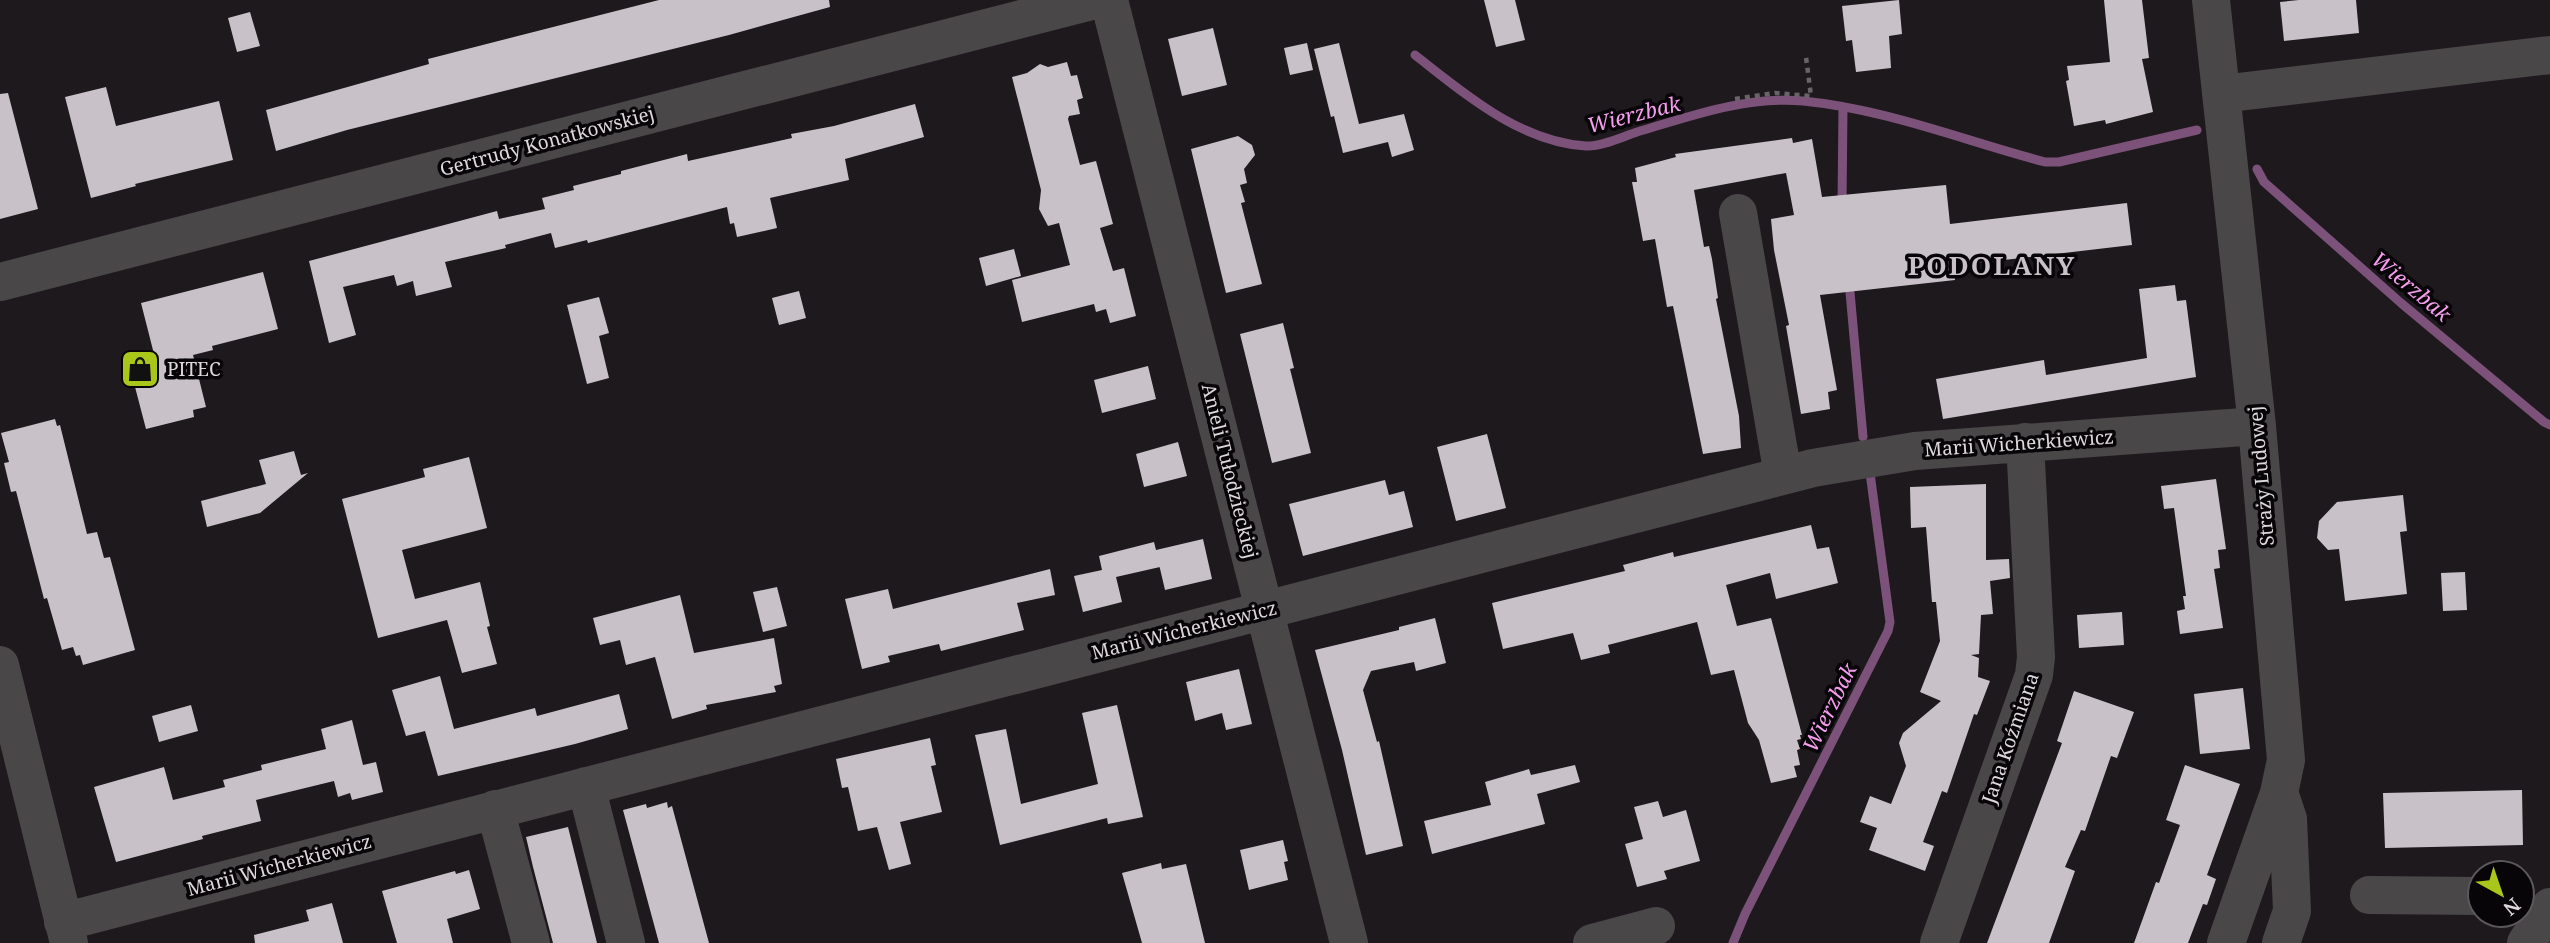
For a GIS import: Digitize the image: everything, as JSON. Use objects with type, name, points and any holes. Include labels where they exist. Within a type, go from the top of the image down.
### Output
[{"type":"street","name":"Gertrudy Konatkowskiej","points":[[0,282],[1095,0]]},
{"type":"street","name":"Anieli Tułodzieckiej","points":[[1109,0],[1349,943]]},
{"type":"street","name":"Straży Ludowej","points":[[2211,0],[2257,426],[2286,760],[2279,793],[2226,943]]},
{"type":"street","points":[[2221,94],[2550,55]]},
{"type":"street","points":[[1738,214],[1783,475]]},
{"type":"street","name":"Marii Wicherkiewicz","points":[[66,933],[495,809],[1813,468],[1915,451],[2257,426]]},
{"type":"street","name":"Jana Koźmiana","points":[[1939,943],[2034,675],[2036,657],[2025,442]]},
{"type":"street","points":[[0,665],[6,719],[66,933]]},
{"type":"street","points":[[586,786],[626,943]]},
{"type":"street","points":[[2279,793],[2288,819],[2292,911],[2281,943]]},
{"type":"street","points":[[495,809],[531,943]]},
{"type":"street","points":[[2369,895],[2466,896]]},
{"type":"street","points":[[2526,943],[2550,907]]},
{"type":"street","points":[[1592,943],[1656,926]]},
{"type":"path","points":[[1735,99],[1775,93],[1811,96],[1806,57]]},
{"type":"building","points":[[659,0],[829,0],[830,7],[729,35],[347,130],[276,151],[266,110],[429,64],[428,59]]},
{"type":"building","points":[[1484,0],[1515,0],[1525,40],[1496,47]]},
{"type":"building","points":[[1899,0],[1902,34],[1889,36],[1891,68],[1856,72],[1852,40],[1846,41],[1842,6]]},
{"type":"building","points":[[2104,0],[2142,0],[2149,58],[2142,59],[2153,112],[2106,124],[2105,120],[2074,126],[2066,81],[2069,80],[2067,66],[2110,62]]},
{"type":"building","points":[[2356,0],[2359,33],[2284,41],[2280,2]]},
{"type":"building","points":[[250,12],[260,46],[237,52],[228,18]]},
{"type":"building","points":[[1213,28],[1227,85],[1182,96],[1168,39]]},
{"type":"building","points":[[1307,43],[1313,70],[1290,75],[1284,48]]},
{"type":"building","points":[[1339,43],[1359,124],[1404,114],[1414,150],[1392,157],[1388,142],[1343,153],[1314,49]]},
{"type":"building","points":[[1067,62],[1071,76],[1077,75],[1083,98],[1077,100],[1080,114],[1069,116],[1068,119],[1080,165],[1096,161],[1113,224],[1100,228],[1113,271],[1124,268],[1136,316],[1110,323],[1106,309],[1096,312],[1094,304],[1022,322],[1012,280],[1070,265],[1059,223],[1048,226],[1039,209],[1041,190],[1012,77],[1027,73],[1040,64],[1048,67]]},
{"type":"building","points":[[106,87],[116,126],[219,101],[233,160],[135,184],[136,186],[91,198],[65,97]]},
{"type":"building","points":[[8,93],[38,209],[0,219],[0,94]]},
{"type":"building","points":[[915,104],[924,137],[845,159],[849,180],[770,198],[777,228],[737,237],[734,223],[730,224],[727,207],[588,243],[587,240],[555,248],[551,233],[505,245],[506,248],[445,262],[452,287],[416,296],[413,281],[397,286],[394,275],[343,287],[356,335],[329,343],[309,261],[497,211],[499,219],[545,209],[542,198],[574,190],[573,186],[621,174],[621,171],[687,154],[688,161],[792,138],[791,134],[834,126]]},
{"type":"building","points":[[1238,136],[1252,145],[1255,155],[1244,169],[1247,183],[1240,185],[1245,202],[1241,203],[1262,284],[1226,293],[1191,149]]},
{"type":"building","points":[[1792,138],[1793,143],[1812,139],[1822,197],[1946,185],[1950,224],[2127,203],[2132,245],[1953,266],[1955,280],[1820,295],[1837,390],[1828,392],[1830,409],[1801,414],[1771,219],[1794,215],[1786,173],[1694,190],[1704,247],[1709,246],[1712,259],[1716,299],[1739,416],[1741,448],[1703,454],[1673,306],[1667,307],[1655,239],[1643,241],[1632,182],[1637,182],[1635,168],[1676,157],[1675,154]]},
{"type":"building","points":[[1014,249],[1021,276],[986,286],[979,258]]},
{"type":"building","points":[[263,272],[278,329],[212,346],[213,350],[193,355],[206,407],[193,410],[194,417],[146,429],[129,364],[155,358],[141,303]]},
{"type":"building","points":[[2175,285],[2177,301],[2186,300],[2196,377],[1943,419],[1936,379],[2044,360],[2046,375],[2147,358],[2139,289]]},
{"type":"building","points":[[799,291],[806,318],[779,325],[772,298]]},
{"type":"building","points":[[599,297],[609,333],[599,336],[609,378],[587,384],[567,305]]},
{"type":"building","points":[[1283,323],[1294,368],[1290,369],[1311,453],[1272,463],[1240,334]]},
{"type":"building","points":[[1148,366],[1156,399],[1102,413],[1094,380]]},
{"type":"building","points":[[55,419],[57,426],[60,425],[87,534],[97,532],[104,558],[110,557],[135,650],[83,665],[80,655],[76,656],[73,647],[62,650],[47,598],[44,599],[16,491],[11,492],[4,463],[9,462],[1,433]]},
{"type":"building","points":[[1487,434],[1506,508],[1456,521],[1437,447]]},
{"type":"building","points":[[1178,442],[1187,476],[1144,487],[1136,454]]},
{"type":"building","points":[[294,451],[301,475],[308,473],[260,513],[207,527],[201,501],[266,484],[259,460]]},
{"type":"building","points":[[469,457],[487,528],[402,550],[415,599],[480,582],[490,626],[487,627],[497,664],[462,673],[447,620],[378,638],[342,499],[425,477],[423,469]]},
{"type":"building","points":[[2216,479],[2226,549],[2218,550],[2220,568],[2214,569],[2223,628],[2180,634],[2177,611],[2185,609],[2183,596],[2186,596],[2174,508],[2164,509],[2161,486]]},
{"type":"building","points":[[1385,480],[1389,495],[1404,491],[1413,527],[1303,556],[1289,504]]},
{"type":"building","points":[[1986,484],[1986,560],[2009,559],[2010,578],[1990,581],[1993,614],[1981,615],[1979,654],[1971,655],[1979,658],[1978,677],[1990,681],[1977,715],[1974,714],[1947,793],[1942,791],[1923,842],[1934,846],[1925,871],[1869,850],[1877,828],[1860,822],[1870,796],[1891,804],[1906,766],[1899,743],[1903,733],[1941,701],[1920,692],[1940,641],[1936,602],[1932,602],[1926,527],[1911,528],[1910,487]]},
{"type":"building","points":[[2403,495],[2407,531],[2400,532],[2407,594],[2345,601],[2339,549],[2328,550],[2317,538],[2319,521],[2337,502]]},
{"type":"building","points":[[1811,525],[1817,549],[1829,547],[1838,583],[1776,599],[1770,573],[1726,585],[1737,626],[1771,618],[1802,735],[1801,739],[1797,740],[1800,765],[1794,766],[1797,777],[1771,783],[1759,740],[1748,723],[1734,670],[1711,675],[1697,622],[1608,645],[1610,653],[1581,660],[1573,633],[1503,649],[1492,603],[1625,571],[1623,565],[1673,552],[1674,557]]},
{"type":"building","points":[[1203,539],[1212,579],[1165,590],[1160,567],[1116,577],[1122,602],[1083,612],[1074,576],[1102,570],[1099,556],[1154,542],[1156,550]]},
{"type":"building","points":[[1050,569],[1055,595],[1017,603],[1024,630],[941,651],[939,644],[888,656],[890,662],[862,669],[845,599],[888,589],[893,609]]},
{"type":"building","points":[[2465,572],[2467,610],[2443,611],[2441,573]]},
{"type":"building","points":[[777,587],[787,626],[763,632],[753,592]]},
{"type":"building","points":[[680,595],[694,653],[774,638],[782,684],[774,686],[776,692],[706,705],[707,709],[672,719],[655,657],[626,665],[620,640],[600,645],[593,618]]},
{"type":"building","points":[[2122,612],[2124,645],[2079,648],[2077,615]]},
{"type":"building","points":[[1435,618],[1446,663],[1416,671],[1414,662],[1371,671],[1363,690],[1377,742],[1379,741],[1403,846],[1366,855],[1315,650],[1399,630],[1399,627]]},
{"type":"building","points":[[1239,669],[1252,724],[1226,730],[1222,713],[1195,721],[1186,682]]},
{"type":"building","points":[[440,676],[454,729],[535,708],[537,716],[619,694],[628,729],[438,776],[425,731],[406,736],[392,690]]},
{"type":"building","points":[[2243,688],[2250,749],[2200,754],[2194,694]]},
{"type":"building","points":[[2074,691],[2134,712],[2117,758],[2111,756],[2085,831],[2081,830],[2065,867],[2075,871],[2049,943],[1987,943],[2062,743],[2057,741]]},
{"type":"building","points":[[191,705],[198,731],[159,742],[152,716]]},
{"type":"building","points":[[1117,705],[1143,817],[1108,824],[1107,818],[1000,845],[975,735],[1006,729],[1021,804],[1098,784],[1082,713]]},
{"type":"building","points":[[352,720],[363,765],[376,762],[383,792],[352,800],[350,793],[338,797],[334,781],[256,800],[261,821],[116,862],[94,787],[164,767],[173,800],[225,787],[223,780],[262,770],[261,765],[326,749],[321,729]]},
{"type":"building","points":[[930,738],[936,765],[931,766],[942,812],[900,822],[911,864],[889,870],[877,827],[858,831],[848,787],[842,788],[836,759]]},
{"type":"building","points":[[1575,765],[1580,782],[1537,794],[1545,824],[1432,854],[1424,821],[1491,805],[1485,782],[1529,769],[1531,775]]},
{"type":"building","points":[[2185,765],[2240,784],[2207,875],[2216,879],[2207,905],[2203,904],[2188,943],[2134,943],[2180,825],[2166,820]]},
{"type":"building","points":[[2522,790],[2523,845],[2385,848],[2383,793]]},
{"type":"building","points":[[1658,801],[1663,817],[1686,810],[1700,861],[1664,871],[1667,879],[1637,887],[1625,844],[1643,839],[1634,807]]},
{"type":"building","points":[[667,802],[668,808],[672,806],[709,943],[659,943],[623,810],[646,804],[647,808]]},
{"type":"building","points":[[568,827],[597,943],[553,943],[533,867],[526,837]]},
{"type":"building","points":[[1283,840],[1288,861],[1284,862],[1288,880],[1249,890],[1240,850]]},
{"type":"building","points":[[1161,863],[1162,869],[1186,864],[1205,943],[1142,943],[1122,873]]},
{"type":"building","points":[[469,870],[480,909],[447,919],[453,943],[397,943],[382,891],[455,871],[456,874]]},
{"type":"building","points":[[332,903],[343,943],[255,943],[254,935],[309,921],[306,910]]},
{"type":"waterway","name":"Wierzbak","points":[[1415,55],[1474,100],[1516,126],[1562,143],[1586,146],[1605,143],[1740,104],[1782,100],[1865,111],[2045,162],[2059,162],[2197,130]]},
{"type":"waterway","name":"Wierzbak","points":[[1842,204],[1843,108]]},
{"type":"waterway","name":"Wierzbak","points":[[2257,169],[2264,182],[2401,303],[2550,425]]},
{"type":"waterway","name":"Wierzbak","points":[[1849,281],[1863,437]]},
{"type":"waterway","name":"Wierzbak","points":[[1733,943],[1745,914],[1888,631],[1890,622],[1870,473]]},
{"type":"place","name":"PITEC","points":[[140,369]]},
{"type":"district","name":"PODOLANY","points":[[1992,266]]}]
